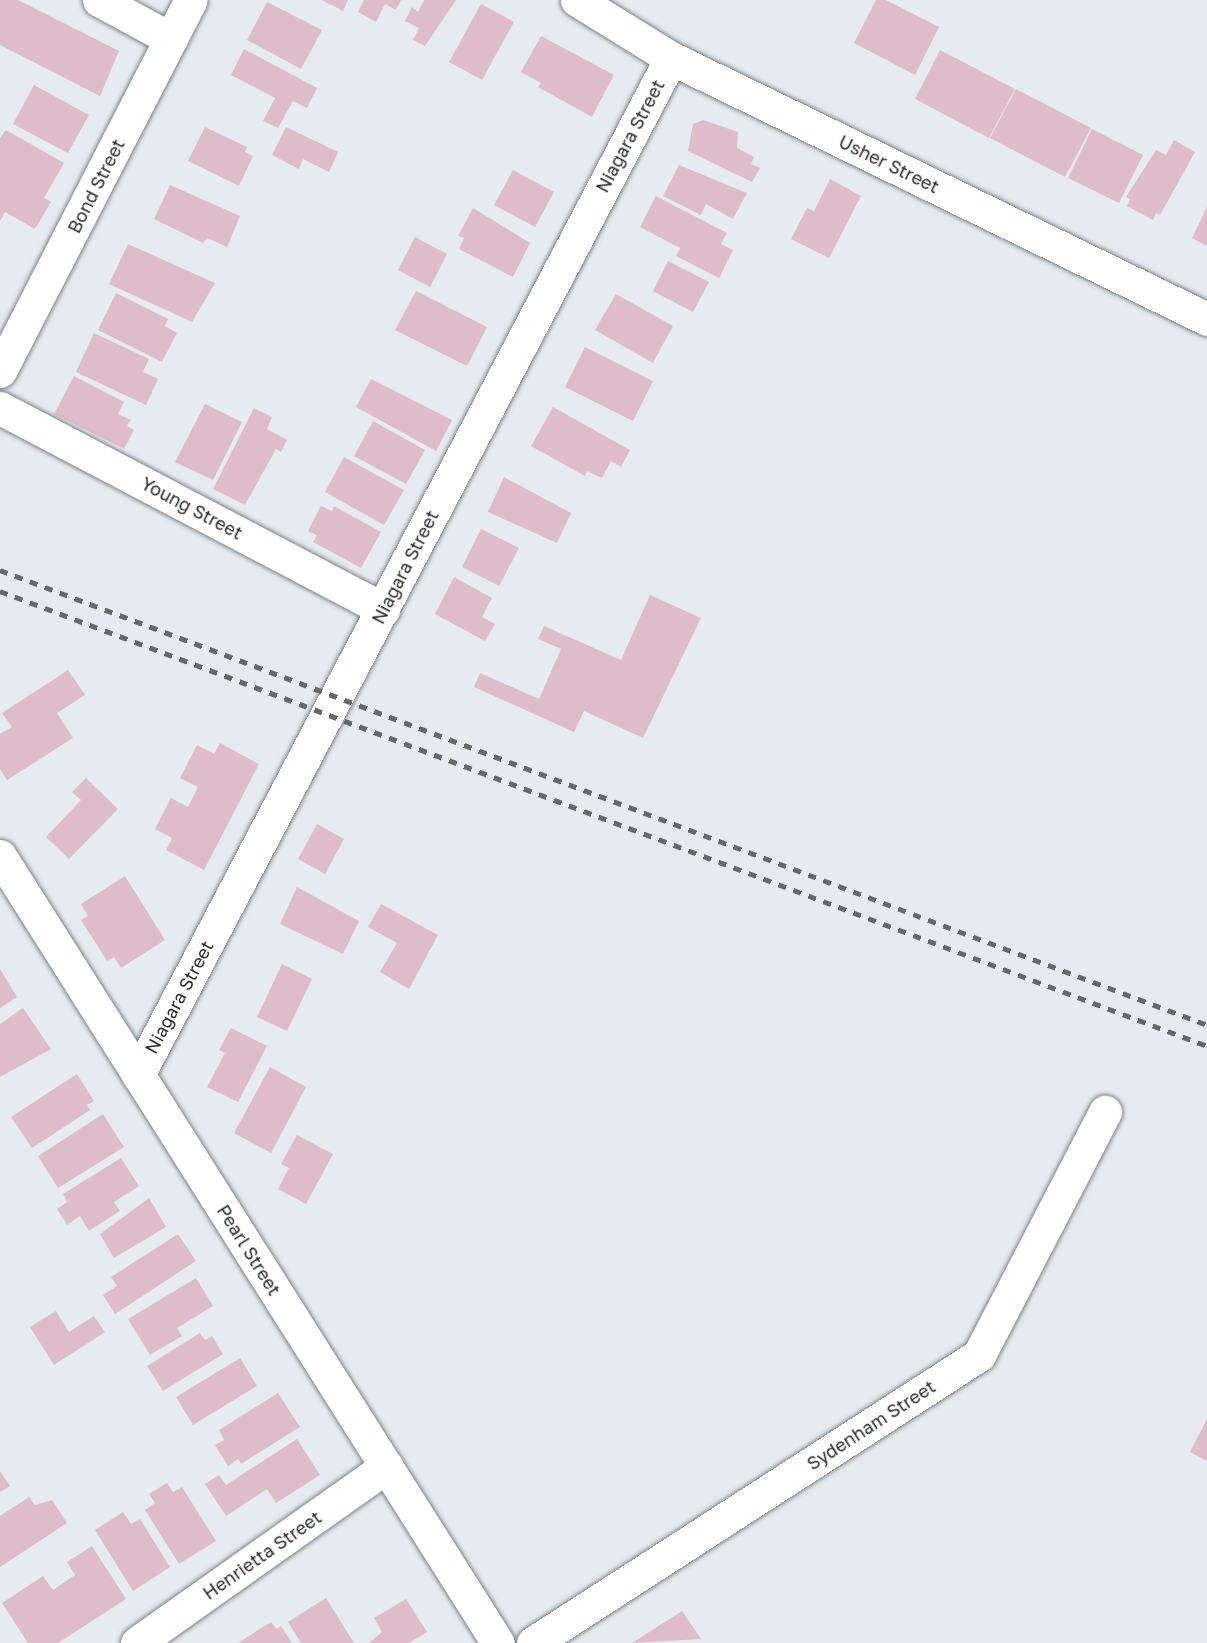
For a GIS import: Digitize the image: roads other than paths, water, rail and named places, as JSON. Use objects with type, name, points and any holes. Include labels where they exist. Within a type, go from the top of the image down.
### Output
[{"type":"street","points":[[99,0],[171,39]]},
{"type":"street","name":"Bond Street","points":[[0,371],[191,0]]},
{"type":"street","name":"Usher Street","points":[[577,0],[671,58],[1207,319]]},
{"type":"street","name":"Niagara Street","points":[[138,1075],[671,58]]},
{"type":"street","name":"Young Street","points":[[0,408],[383,609]]},
{"type":"street","name":"Pearl Street","points":[[0,856],[498,1643]]},
{"type":"street","name":"Sydenham Street","points":[[533,1643],[979,1355],[1105,1112]]},
{"type":"street","name":"Henrietta Street","points":[[137,1643],[387,1466]]},
{"type":"railway","points":[[0,570],[1207,1025]]},
{"type":"railway","points":[[0,591],[1207,1046]]}]
